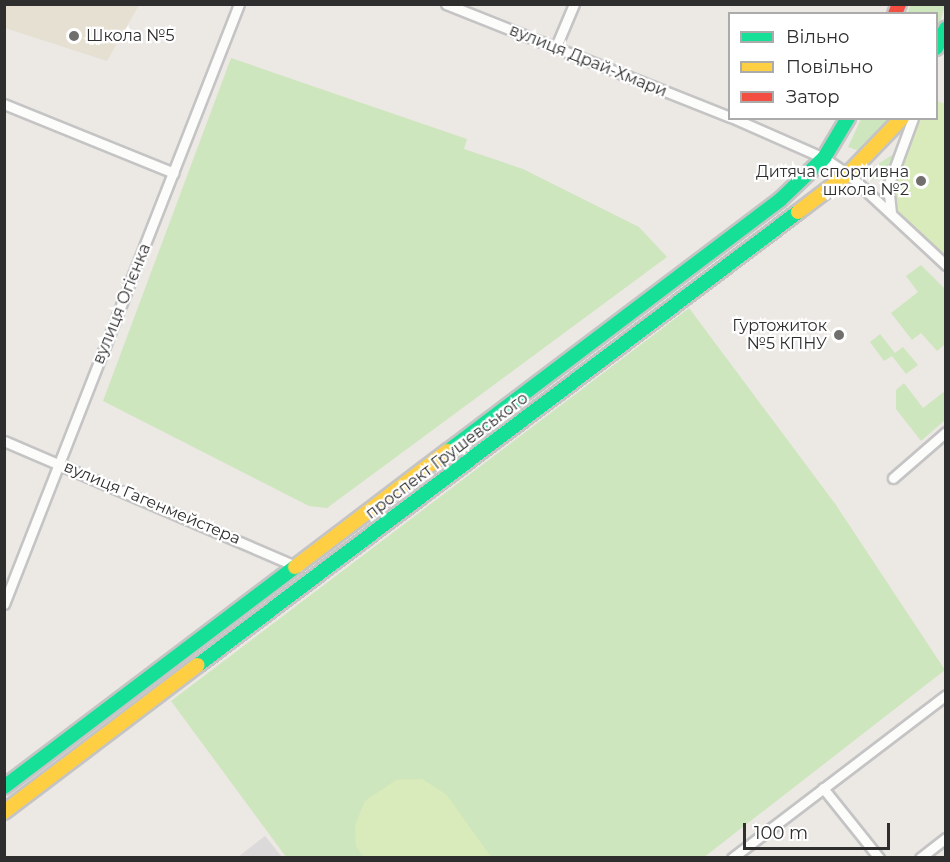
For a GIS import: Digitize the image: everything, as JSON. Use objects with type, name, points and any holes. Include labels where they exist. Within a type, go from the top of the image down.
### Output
[{"type":"main road","points":[[938,44],[945,28]]},
{"type":"main road","name":"проспект Грушевського","points":[[4,787],[298,567],[780,200],[824,158],[847,120]]},
{"type":"main road","name":"проспект Грушевського","points":[[4,812],[849,174],[900,120]]},
{"type":"street","name":"вулиця Огієнка","points":[[4,604],[239,4]]},
{"type":"street","name":"вулиця Драй-Хмари","points":[[446,4],[728,117]]},
{"type":"street","points":[[555,49],[574,4]]},
{"type":"street","points":[[4,104],[174,174]]},
{"type":"street","name":"вулиця Драй-Хмари","points":[[736,120],[824,158],[849,174],[945,265]]},
{"type":"street","points":[[892,215],[888,186],[912,120]]},
{"type":"street","points":[[893,478],[945,432]]},
{"type":"street","name":"вулиця Гагенмейстера","points":[[4,441],[298,567]]},
{"type":"street","points":[[732,858],[945,695]]},
{"type":"street","points":[[823,788],[879,858]]},
{"type":"street","points":[[920,858],[945,838]]},
{"type":"shaded area","name":"Школа №5","points":[[4,5],[139,5],[107,61],[5,28]]},
{"type":"shaded area","points":[[265,836],[282,857],[238,857]]},
{"type":"green space","points":[[910,5],[945,5],[938,29],[938,12],[908,12]]},
{"type":"green space","points":[[231,58],[467,139],[464,149],[523,169],[639,227],[667,257],[327,508],[309,506],[103,401]]},
{"type":"green space","points":[[938,101],[945,104],[945,255],[894,207],[892,187],[920,120],[938,120]]},
{"type":"green space","points":[[861,120],[890,120],[862,152],[848,147]]},
{"type":"green space","points":[[895,153],[881,180],[865,179],[866,172]]},
{"type":"green space","points":[[921,265],[945,289],[945,344],[937,351],[921,333],[912,340],[891,313],[918,292],[906,276]]},
{"type":"green space","points":[[689,308],[836,505],[945,670],[703,858],[286,857],[171,701]]},
{"type":"green space","points":[[880,334],[895,353],[903,347],[918,365],[906,374],[892,356],[884,361],[870,342]]},
{"type":"green space","points":[[904,383],[923,408],[945,391],[945,420],[921,441],[896,409],[896,390]]},
{"type":"green space","points":[[422,779],[446,794],[491,857],[364,857],[356,846],[355,825],[365,801],[396,780]]},
{"type":"traffic: fast","points":[[938,44],[946,28]]},
{"type":"traffic: fast","points":[[448,451],[780,200],[824,158],[847,120]]},
{"type":"traffic: fast","points":[[198,665],[798,212]]},
{"type":"traffic: fast","points":[[4,787],[295,567]]},
{"type":"traffic: slow","points":[[798,212],[848,174],[900,120]]},
{"type":"traffic: slow","points":[[295,567],[448,451]]},
{"type":"traffic: slow","points":[[4,812],[198,665]]},
{"type":"traffic: jam","points":[[896,12],[899,4]]},
{"type":"place","name":"Школа №5","points":[[74,36]]},
{"type":"place","name":"Дитяча спортивна школа №2","points":[[921,181]]},
{"type":"place","name":"Гуртожиток №5 КПНУ","points":[[839,335]]}]
